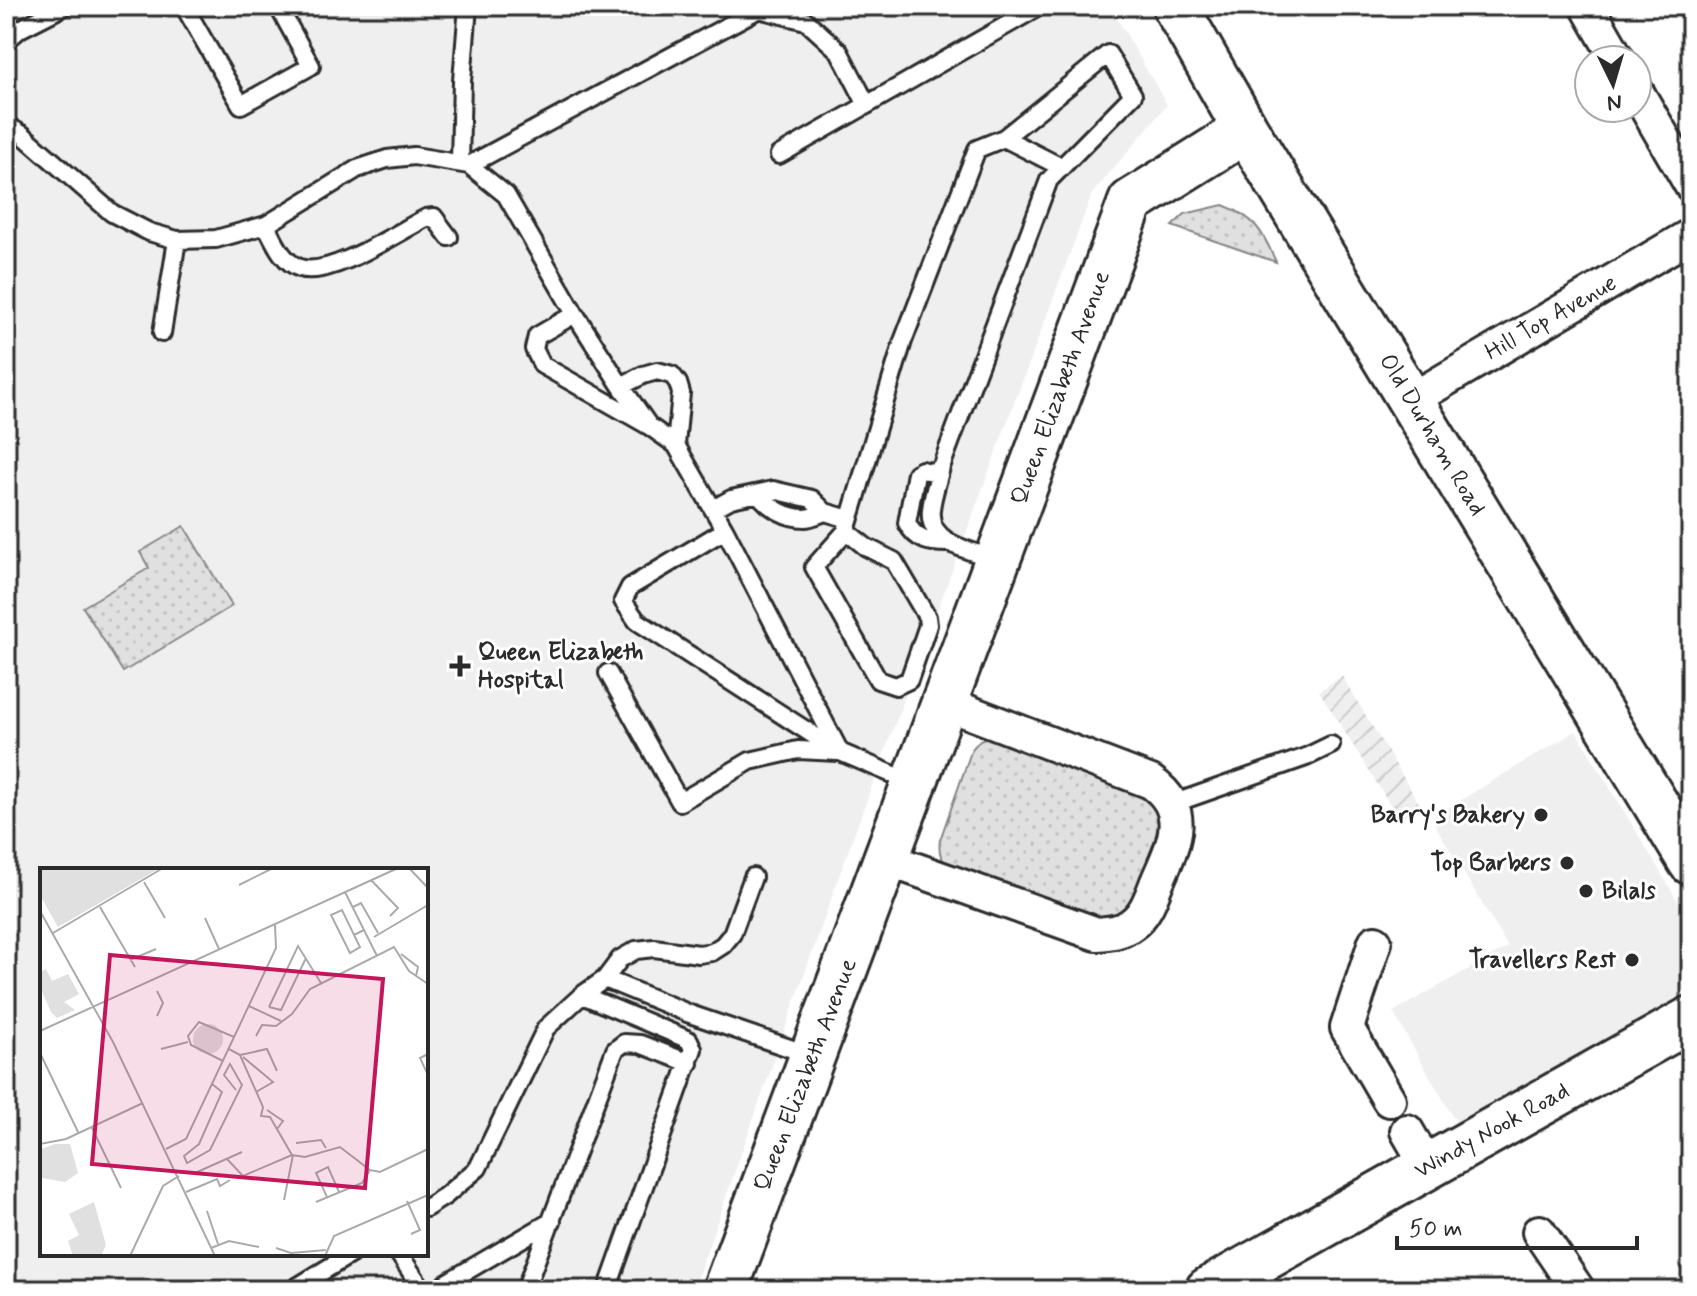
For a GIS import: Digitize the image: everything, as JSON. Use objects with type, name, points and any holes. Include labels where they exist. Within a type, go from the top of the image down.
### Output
[{"type":"street","name":"Old Durham Road","points":[[1175,6],[1246,130],[1620,750],[1691,862]]},
{"type":"street","points":[[1587,6],[1609,44]]},
{"type":"street","points":[[1653,120],[1691,185]]},
{"type":"street","name":"Queen Elizabeth Avenue","points":[[725,1290],[1131,202],[1246,130]]},
{"type":"street","name":"Hill Top Avenue","points":[[1411,400],[1691,235]]},
{"type":"street","points":[[886,859],[1097,934],[1111,933],[1134,924],[1144,913],[1175,838],[1176,820],[1172,804],[1160,788],[1140,777],[945,703]]},
{"type":"street","points":[[1375,942],[1347,1028],[1389,1100]]},
{"type":"street","name":"Windy Nook Road","points":[[1208,1290],[1418,1149],[1691,1019]]},
{"type":"street","points":[[1539,1232],[1565,1286]]},
{"type":"lane","points":[[6,41],[20,29],[65,6]]},
{"type":"lane","points":[[184,6],[241,105],[311,66],[278,6]]},
{"type":"lane","points":[[465,164],[462,81],[468,6]]},
{"type":"lane","points":[[779,155],[1040,6]]},
{"type":"lane","points":[[465,164],[759,9],[806,21],[839,51],[867,105]]},
{"type":"lane","points":[[713,509],[731,499],[773,490],[799,495],[812,499],[825,512],[848,525],[866,547],[894,561],[927,617],[928,625],[909,680],[896,686],[878,680],[814,567],[848,525],[903,341],[977,149],[1004,138],[1108,54],[1133,95],[1049,180],[941,467],[930,513],[939,535],[948,543]]},
{"type":"lane","points":[[6,125],[23,135],[112,213],[149,232],[177,240],[216,239],[266,225],[357,169],[387,159],[414,156],[465,164],[506,195],[575,314],[649,426]]},
{"type":"lane","points":[[1004,138],[1061,167]]},
{"type":"lane","points":[[266,225],[282,255],[300,268],[321,269],[340,262],[426,218],[434,217],[449,237]]},
{"type":"lane","points":[[162,333],[177,240]]},
{"type":"lane","points":[[575,314],[537,336],[534,349],[542,365],[649,426],[676,445],[725,530],[840,752]]},
{"type":"lane","points":[[621,386],[657,371],[672,375],[681,393],[676,445]]},
{"type":"lane","points":[[941,467],[933,472],[922,470],[916,473],[907,523],[919,539],[948,543],[998,559]]},
{"type":"lane","points":[[725,530],[630,587],[623,601],[637,621],[840,752],[914,783]]},
{"type":"lane","points":[[608,673],[680,802],[750,761],[798,750],[840,752]]},
{"type":"lane","points":[[1172,804],[1306,757],[1331,745]]},
{"type":"lane","points":[[428,1207],[478,1168],[546,1028],[605,979],[620,959],[636,950],[654,948],[699,954],[712,952],[732,934],[753,877]]},
{"type":"lane","points":[[605,979],[690,1014],[814,1056]]},
{"type":"lane","points":[[582,995],[689,1040],[693,1049],[607,1290]]},
{"type":"lane","points":[[525,1290],[615,1050],[624,1043],[640,1044],[689,1063]]},
{"type":"lane","points":[[446,1283],[552,1221]]},
{"type":"lane","points":[[292,1290],[348,1256]]},
{"type":"lane","points":[[400,1256],[423,1290]]},
{"type":"shaded area","name":"Queen Elizabeth Hospital","points":[[6,6],[1110,6],[1167,105],[1092,194],[853,837],[693,1290],[6,1290]]},
{"type":"shaded area","points":[[1223,205],[1243,215],[1257,227],[1276,262],[1172,226],[1185,214]]},
{"type":"shaded area","points":[[184,526],[232,606],[123,672],[83,607],[149,568],[140,552]]},
{"type":"shaded area","points":[[1342,676],[1420,805],[1399,819],[1319,691]]},
{"type":"shaded area","points":[[1576,731],[1691,923],[1691,995],[1461,1131],[1393,1012],[1508,947],[1431,818]]},
{"type":"shaded area","points":[[992,735],[1147,793],[1164,819],[1137,906],[1108,922],[947,865],[940,852],[940,840],[972,749],[980,740]]},
{"type":"place","name":"Queen Elizabeth Hospital","points":[[460,666]]},
{"type":"place","name":"Barry's Bakery","points":[[1541,815]]},
{"type":"place","name":"Top Barbers","points":[[1567,863]]},
{"type":"place","name":"Bilals","points":[[1586,891]]},
{"type":"place","name":"Travellers Rest","points":[[1632,960]]}]
